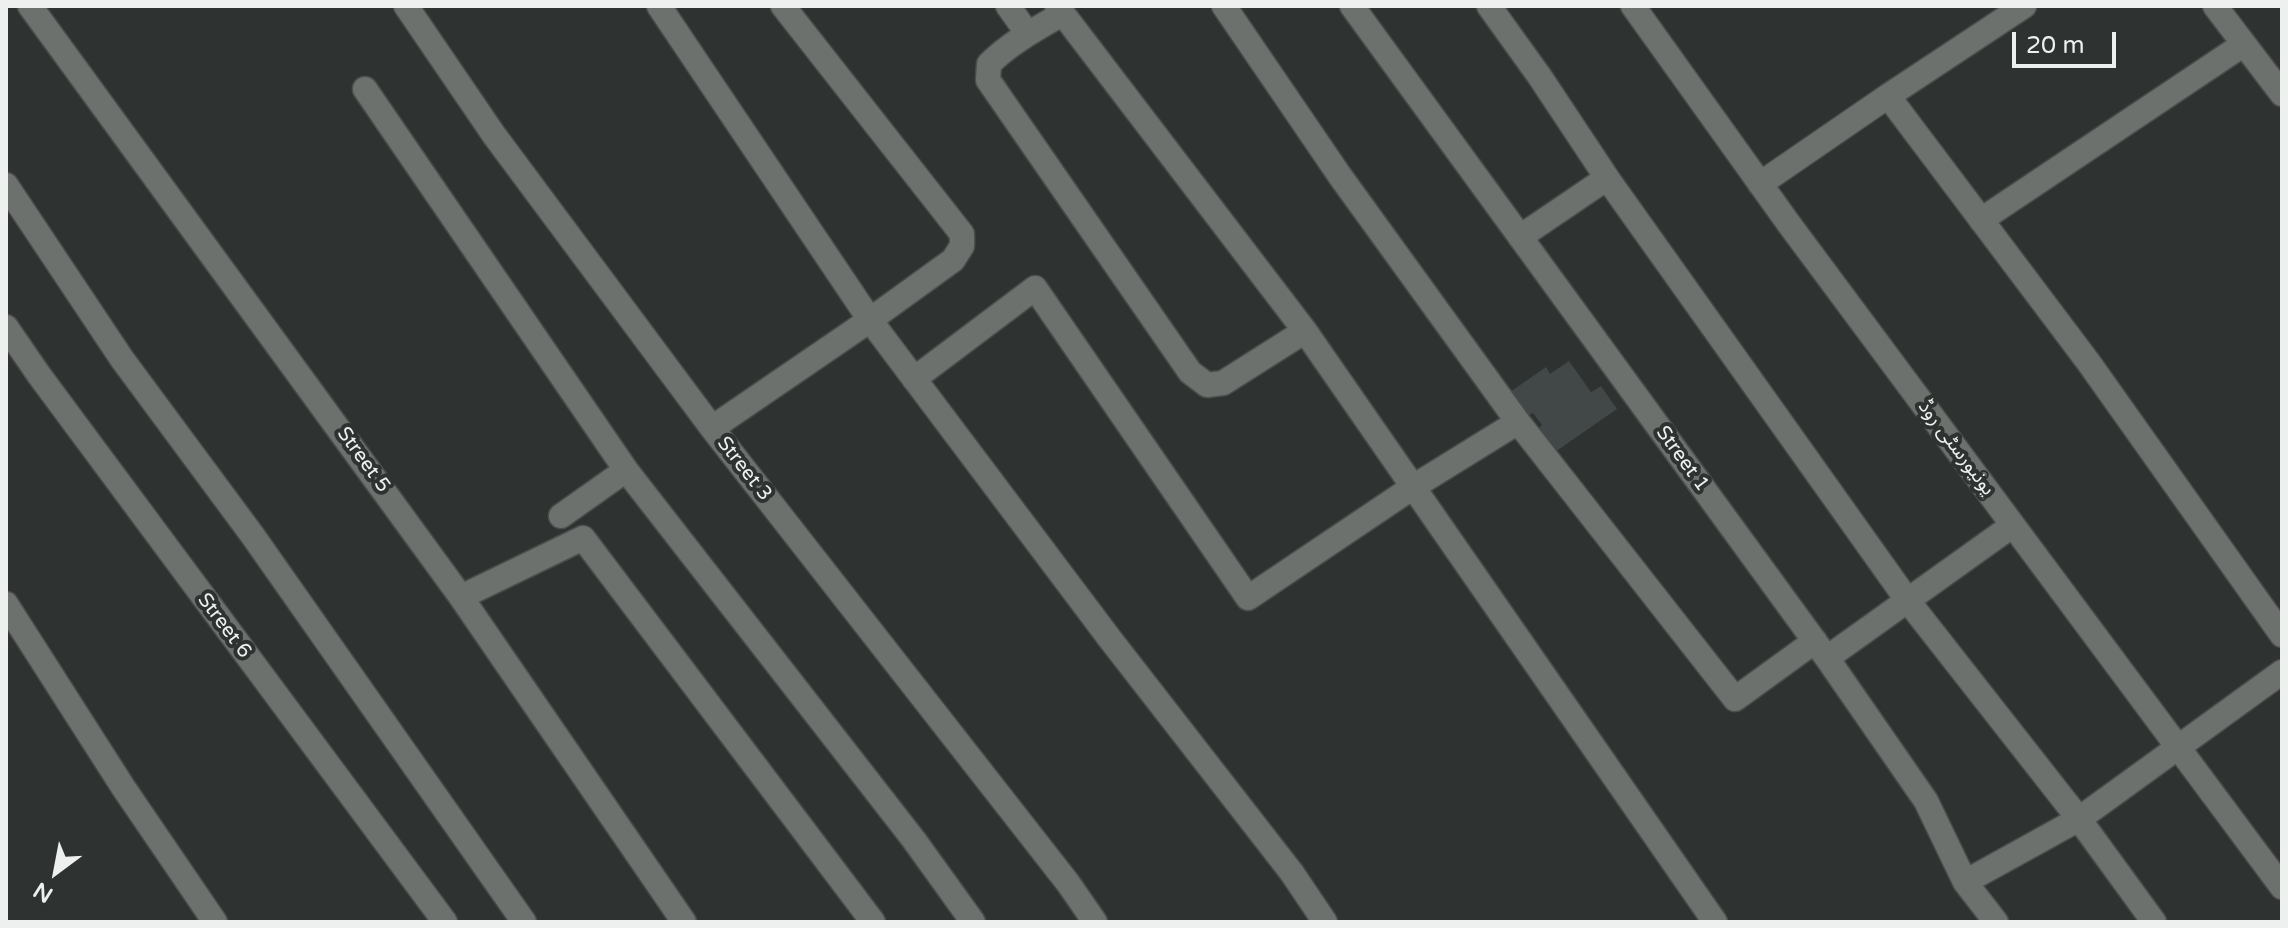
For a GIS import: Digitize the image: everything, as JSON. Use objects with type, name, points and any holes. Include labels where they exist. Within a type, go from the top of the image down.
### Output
[{"type":"street","name":"Street 5","points":[[30,6],[461,597],[684,922]]},
{"type":"street","name":"Street 3","points":[[406,6],[494,135],[712,428],[1068,883],[1095,922]]},
{"type":"street","points":[[659,6],[870,320],[1110,639],[1292,873],[1325,922]]},
{"type":"street","points":[[712,428],[953,260],[962,246],[962,234],[783,6]]},
{"type":"street","points":[[1008,6],[1028,34]]},
{"type":"street","points":[[1224,6],[1340,176],[1518,422],[1735,699],[1908,601],[2013,525]]},
{"type":"street","name":"Street 1","points":[[1352,6],[1821,650],[1926,801],[1965,882],[1996,922]]},
{"type":"street","points":[[1489,6],[1607,178],[1908,601],[2079,819],[2154,922]]},
{"type":"street","name":"یونیورسٹی روڈ","points":[[1633,6],[1760,184],[2282,887]]},
{"type":"street","points":[[1760,184],[2024,6]]},
{"type":"street","points":[[2215,6],[2282,94]]},
{"type":"street","points":[[1305,331],[1223,383],[1207,385],[1190,372],[988,80],[989,64],[1060,10],[1305,331],[1715,922]]},
{"type":"street","points":[[1981,220],[2244,44]]},
{"type":"street","points":[[365,89],[626,470],[914,840],[973,922]]},
{"type":"street","points":[[1888,96],[2089,363],[2282,635]]},
{"type":"street","points":[[1520,237],[1607,178]]},
{"type":"street","points":[[6,185],[122,359],[253,536],[524,922]]},
{"type":"street","points":[[914,379],[1035,288],[1248,598],[1413,487],[1518,422]]},
{"type":"street","name":"Street 6","points":[[6,327],[75,425],[445,922]]},
{"type":"street","points":[[561,516],[626,470]]},
{"type":"street","points":[[461,597],[583,538],[873,922]]},
{"type":"street","points":[[6,604],[123,787],[215,922]]},
{"type":"street","points":[[1965,882],[2079,819],[2282,672]]},
{"type":"building","points":[[1569,361],[1591,392],[1601,386],[1617,409],[1552,454],[1535,431],[1542,425],[1533,413],[1524,419],[1507,394],[1546,367],[1550,374]]}]
